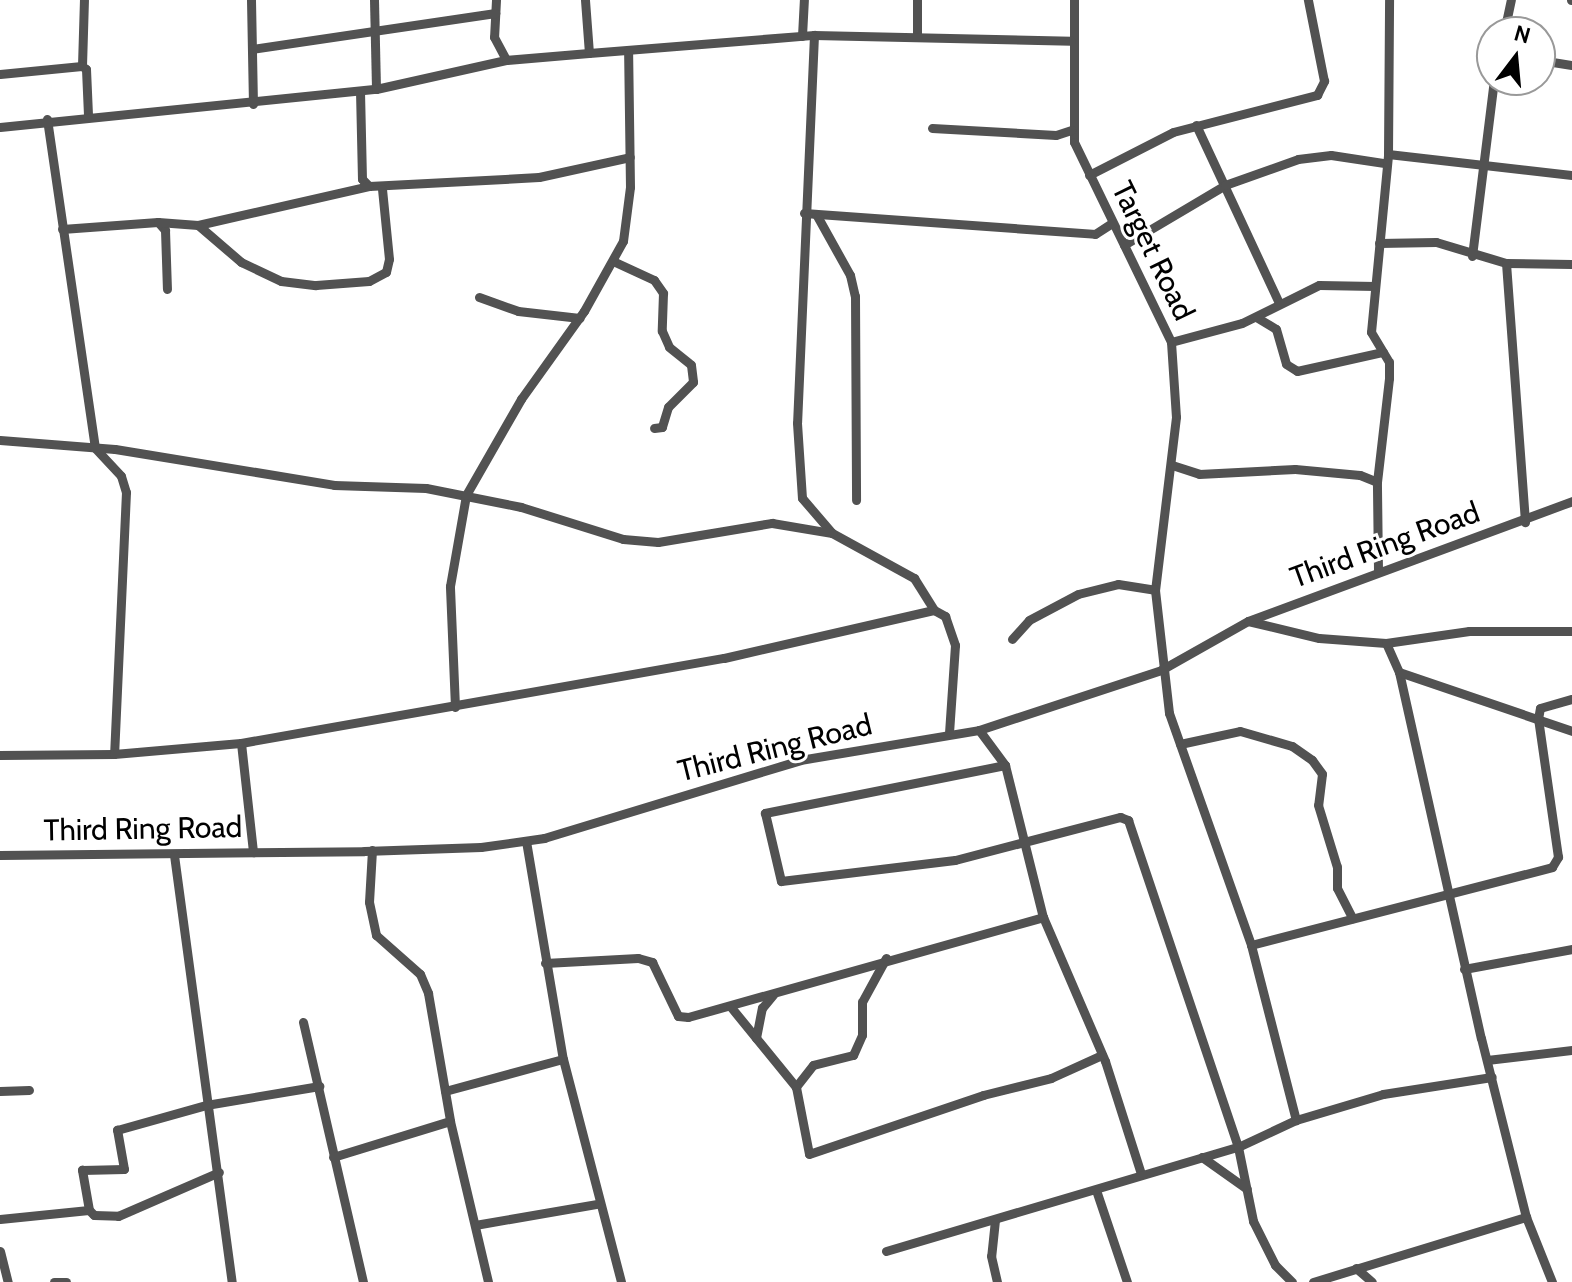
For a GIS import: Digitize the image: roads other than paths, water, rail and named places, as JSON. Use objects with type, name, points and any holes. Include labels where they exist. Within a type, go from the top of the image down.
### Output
[{"type":"street","points":[[84,0],[82,66],[86,69],[88,115]]},
{"type":"street","points":[[251,0],[253,104]]},
{"type":"street","points":[[374,0],[376,89]]},
{"type":"street","points":[[496,0],[494,37],[506,60]]},
{"type":"street","points":[[585,0],[589,53]]},
{"type":"street","points":[[802,36],[804,0]]},
{"type":"street","points":[[917,0],[917,34]]},
{"type":"street","name":"Target Road","points":[[1074,0],[1071,130],[1089,175],[1171,342],[1176,417],[1155,590],[1161,670],[1180,744],[1251,945],[1296,1120]]},
{"type":"street","points":[[1089,175],[1145,144],[1196,125],[1317,95],[1324,81],[1308,0]]},
{"type":"street","points":[[1378,570],[1377,482],[1389,378],[1383,352],[1371,332],[1386,158],[1389,0]]},
{"type":"street","points":[[252,49],[495,13]]},
{"type":"street","points":[[0,127],[47,119],[253,104],[376,89],[506,60],[589,53],[814,35],[917,34],[1071,41]]},
{"type":"street","points":[[814,35],[804,213],[798,463],[802,498],[832,533]]},
{"type":"street","points":[[455,707],[450,586],[466,495],[521,399],[580,318],[615,262],[630,214],[628,50]]},
{"type":"street","points":[[0,74],[82,66]]},
{"type":"street","points":[[360,91],[362,179],[369,186]]},
{"type":"street","points":[[1472,256],[1492,96]]},
{"type":"street","points":[[47,119],[95,448],[121,476],[126,492],[114,754]]},
{"type":"street","points":[[1196,125],[1279,303]]},
{"type":"street","points":[[932,128],[1056,135],[1071,130]]},
{"type":"street","points":[[1124,245],[1225,185],[1298,159],[1331,155],[1386,158],[1572,175]]},
{"type":"street","points":[[62,229],[158,222],[198,225],[369,186],[382,189],[539,177],[630,157]]},
{"type":"street","points":[[198,225],[241,262],[281,281],[316,285],[369,281],[386,272],[389,259],[382,189]]},
{"type":"street","points":[[804,213],[1095,234],[1112,223]]},
{"type":"street","points":[[816,214],[846,265],[855,296],[856,500]]},
{"type":"street","points":[[158,222],[165,230],[167,289]]},
{"type":"street","points":[[1379,243],[1436,242],[1472,256],[1506,263],[1572,264]]},
{"type":"street","points":[[615,262],[654,280],[663,293],[662,331],[669,347],[691,365],[693,382],[668,407],[662,427],[654,428]]},
{"type":"street","points":[[1506,263],[1525,522]]},
{"type":"street","points":[[1171,342],[1256,317],[1319,285],[1375,286]]},
{"type":"street","points":[[479,297],[518,311],[580,318]]},
{"type":"street","points":[[1256,317],[1276,329],[1286,364],[1297,371],[1383,352]]},
{"type":"street","points":[[0,440],[95,448],[334,485],[384,484],[466,495],[623,539],[658,542],[772,523],[832,533],[914,578],[934,610],[945,616],[955,645],[949,733]]},
{"type":"street","points":[[1172,465],[1199,474],[1295,469],[1360,475],[1377,482]]},
{"type":"street","name":"Third Ring Road","points":[[0,855],[372,850],[526,841],[800,760],[979,730],[1161,670],[1248,621],[1378,570],[1525,522],[1572,501]]},
{"type":"street","points":[[1012,639],[1029,620],[1078,594],[1118,584],[1155,590]]},
{"type":"street","points":[[0,755],[114,754],[241,743],[724,658],[934,610]]},
{"type":"street","points":[[1248,621],[1319,638],[1386,643],[1469,631],[1572,631]]},
{"type":"street","points":[[1386,643],[1399,672],[1445,895],[1526,1217],[1552,1282]]},
{"type":"street","points":[[1399,672],[1572,731]]},
{"type":"street","points":[[1251,945],[1556,863],[1538,719],[1540,708],[1572,699]]},
{"type":"street","points":[[979,730],[1005,765],[1043,917],[1102,1055],[1141,1174]]},
{"type":"street","points":[[1180,744],[1240,731],[1292,746],[1312,760],[1322,774],[1318,805],[1337,867],[1337,888],[1352,918]]},
{"type":"street","points":[[241,743],[253,852]]},
{"type":"street","points":[[1005,765],[765,813],[781,881],[862,868],[910,868],[1120,817],[1133,826],[1238,1147],[1253,1221],[1275,1265],[1292,1282]]},
{"type":"street","points":[[526,841],[563,1059],[597,1204],[621,1282]]},
{"type":"street","points":[[372,850],[369,902],[376,935],[420,974],[428,993],[450,1121],[488,1282]]},
{"type":"street","points":[[174,855],[232,1282]]},
{"type":"street","points":[[545,963],[638,958],[652,962],[678,1016],[773,995],[886,958],[1043,917]]},
{"type":"street","points":[[1464,969],[1572,949]]},
{"type":"street","points":[[796,1087],[813,1065],[853,1055],[862,1035],[862,1002],[886,958]]},
{"type":"street","points":[[756,1038],[762,1008],[773,995]]},
{"type":"street","points":[[730,1006],[796,1087],[808,1151],[814,1155],[983,1095],[1051,1078],[1102,1055]]},
{"type":"street","points":[[303,1022],[363,1282]]},
{"type":"street","points":[[1487,1060],[1572,1050]]},
{"type":"street","points":[[445,1091],[563,1059]]},
{"type":"street","points":[[886,1251],[1238,1147],[1296,1120],[1383,1094],[1492,1077]]},
{"type":"street","points":[[89,1210],[82,1170],[124,1169],[117,1130],[206,1105],[319,1086]]},
{"type":"street","points":[[0,1091],[29,1090]]},
{"type":"street","points":[[333,1157],[450,1121]]},
{"type":"street","points":[[1202,1157],[1247,1189]]},
{"type":"street","points":[[0,1219],[89,1210],[118,1216],[219,1172]]},
{"type":"street","points":[[1096,1190],[1127,1282]]},
{"type":"street","points":[[475,1225],[597,1204]]},
{"type":"street","points":[[1313,1282],[1526,1217]]},
{"type":"street","points":[[995,1220],[991,1256],[997,1282]]},
{"type":"street","points":[[0,1251],[8,1282]]},
{"type":"street","points":[[1356,1268],[1372,1282]]},
{"type":"street","points":[[54,1282],[66,1282]]}]
